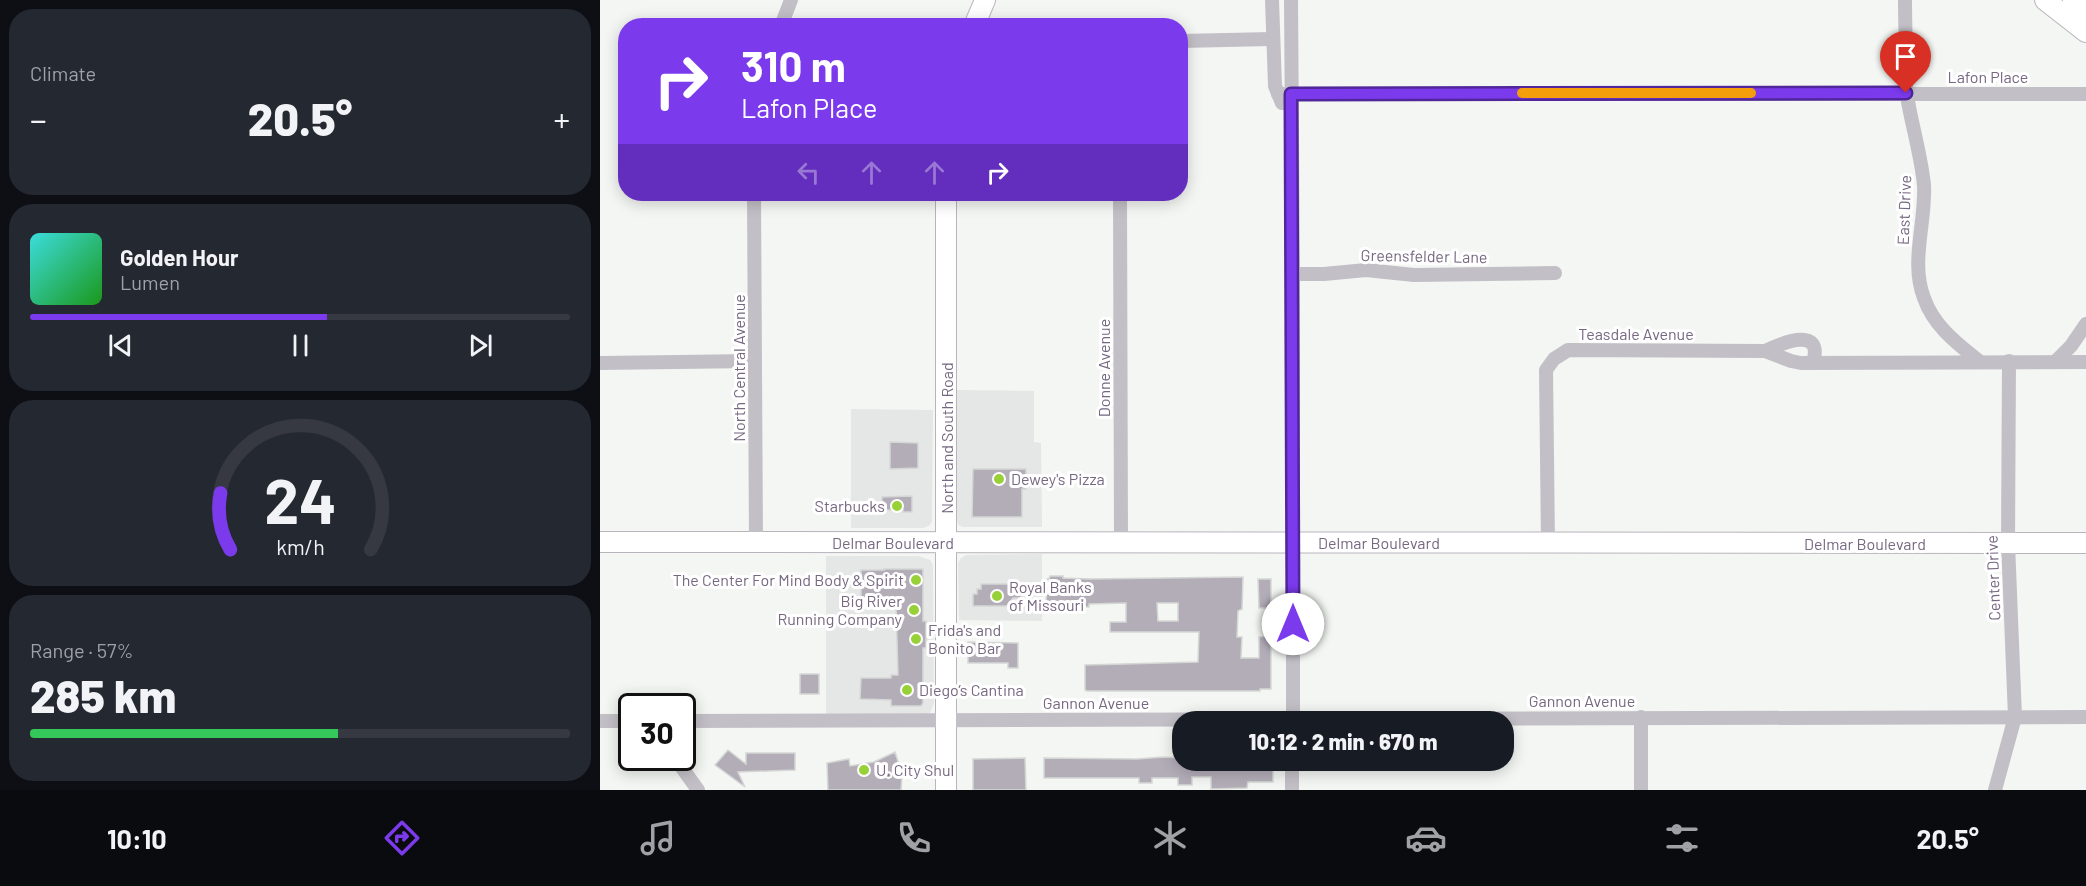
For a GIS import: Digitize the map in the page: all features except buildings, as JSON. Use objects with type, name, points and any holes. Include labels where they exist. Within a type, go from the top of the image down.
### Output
[{"type":"main road","points":[[977,18],[984,0]]},
{"type":"main road","points":[[2045,0],[2086,32]]},
{"type":"main road","points":[[2073,0],[2086,10]]},
{"type":"main road","name":"North and South Road","points":[[946,201],[946,790]]},
{"type":"main road","name":"Delmar Boulevard","points":[[600,542],[2086,543]]},
{"type":"street","points":[[784,18],[791,0]]},
{"type":"street","points":[[1272,0],[1275,86],[1285,94]]},
{"type":"street","points":[[1291,0],[1285,94],[1292,124],[1293,711]]},
{"type":"street","name":"East Drive","points":[[1905,0],[1906,93],[1917,138],[1924,188],[1919,257],[1920,287],[1937,323],[1980,362]]},
{"type":"street","points":[[1188,41],[1273,39]]},
{"type":"street","name":"Lafon Place","points":[[1285,94],[2086,94]]},
{"type":"street","name":"North Central Avenue","points":[[754,201],[756,542]]},
{"type":"street","name":"Donne Avenue","points":[[1120,201],[1121,543]]},
{"type":"street","name":"Greensfelder Lane","points":[[1293,274],[1366,270],[1414,274],[1555,273]]},
{"type":"street","points":[[2056,361],[2072,346],[2086,324]]},
{"type":"street","name":"Teasdale Avenue","points":[[1548,544],[1546,370],[1554,359],[1568,350],[1765,351],[1799,339],[1807,339],[1816,351],[1813,363]]},
{"type":"street","name":"Teasdale Avenue","points":[[1765,351],[1791,361],[1813,363],[2086,362]]},
{"type":"street","points":[[600,363],[755,361]]},
{"type":"street","name":"Center Drive","points":[[1995,790],[2015,717],[2008,543],[2009,361]]},
{"type":"street","points":[[1641,717],[1641,790]]},
{"type":"street","name":"Gannon Avenue","points":[[1514,718],[2086,717]]},
{"type":"street","name":"Gannon Avenue","points":[[696,721],[1172,720]]},
{"type":"street","points":[[600,721],[618,721]]},
{"type":"street","points":[[684,771],[698,790]]},
{"type":"street","points":[[1292,771],[1292,790]]},
{"type":"shaded area","points":[[953,390],[1034,391],[1034,442],[1041,443],[1042,527],[963,527],[958,525]]},
{"type":"shaded area","points":[[851,409],[933,410],[932,522],[929,526],[923,528],[851,528]]},
{"type":"shaded area","points":[[1042,554],[1042,621],[959,620],[958,563],[961,558],[966,555]]},
{"type":"shaded area","points":[[826,556],[918,556],[930,560],[933,565],[934,703],[930,713],[922,716],[826,715]]},
{"type":"slow traffic","points":[[1522,93],[1751,93]]},
{"type":"place","name":"Dewey's Pizza","points":[[999,479]]},
{"type":"place","name":"Starbucks","points":[[897,506]]},
{"type":"place","name":"The Center For Mind Body & Spirit","points":[[916,580]]},
{"type":"place","name":"Royal Banks of Missouri","points":[[997,596]]},
{"type":"place","name":"Big River Running Company","points":[[914,610]]},
{"type":"place","name":"Frida's and Bonito Bar","points":[[916,639]]},
{"type":"place","name":"Diego’s Cantina","points":[[907,690]]},
{"type":"place","name":"U. City Shul","points":[[864,770]]},
{"type":"route","points":[[1293,624],[1291,94],[1906,93]]}]
